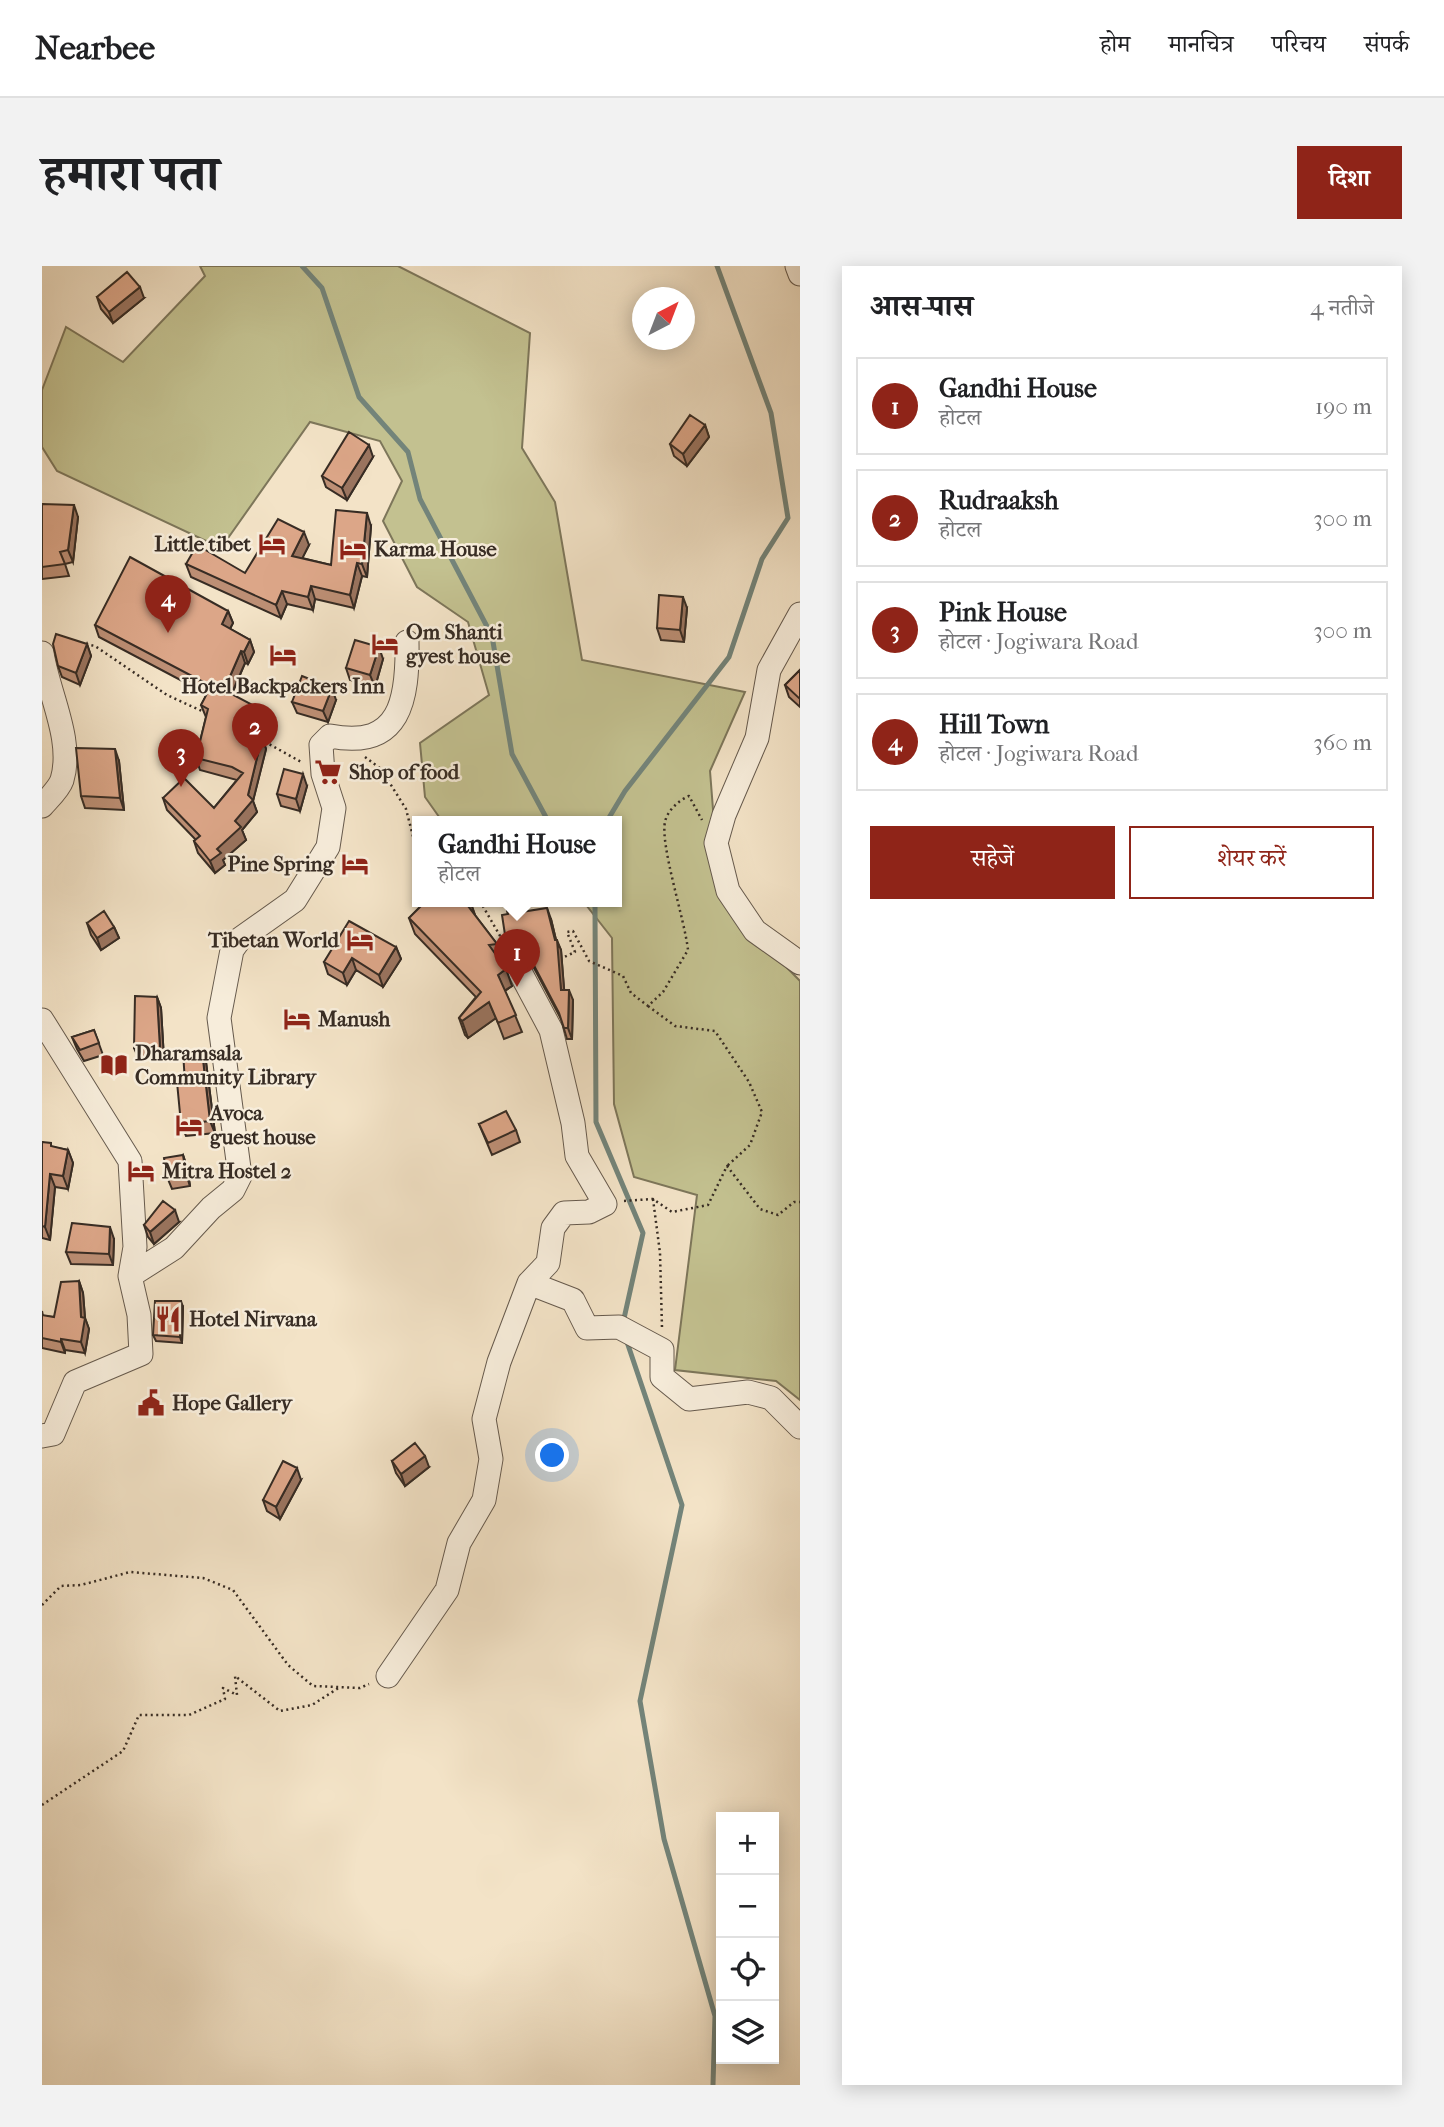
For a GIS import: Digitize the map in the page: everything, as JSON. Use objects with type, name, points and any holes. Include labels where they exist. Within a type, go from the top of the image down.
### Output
[{"type":"street","points":[[797,266],[800,274]]},
{"type":"street","points":[[800,614],[769,670],[757,738],[716,843],[728,891],[755,931],[800,963]]},
{"type":"street","points":[[130,1276],[174,1248],[211,1208],[233,1190],[240,1175],[219,1018],[232,950],[240,939],[295,900],[328,847],[334,808],[323,774],[321,745],[330,736],[357,740],[383,731],[401,706],[408,674],[407,642]]},
{"type":"street","points":[[42,653],[47,681],[64,729],[62,782],[42,806]]},
{"type":"street","points":[[388,1676],[447,1590],[459,1543],[484,1500],[491,1459],[484,1419],[499,1362],[529,1283],[548,1263],[553,1228],[564,1213],[589,1212],[605,1205],[577,1156],[573,1123],[551,1030],[519,970]]},
{"type":"street","points":[[42,1020],[131,1161],[135,1247],[130,1276],[139,1315],[141,1354],[75,1382],[53,1434],[42,1436]]},
{"type":"street","points":[[529,1283],[573,1300],[587,1328],[619,1327],[662,1350],[662,1377],[690,1399],[748,1392],[771,1398],[800,1427]]},
{"type":"path","points":[[82,643],[95,646],[167,695],[204,712]]},
{"type":"path","points":[[253,735],[323,774]]},
{"type":"path","points":[[341,738],[381,769],[406,809],[412,832]]},
{"type":"path","points":[[648,1006],[663,992],[688,950],[667,852],[665,822],[678,801],[689,796],[716,843]]},
{"type":"path","points":[[483,907],[519,970]]},
{"type":"path","points":[[551,959],[575,952],[567,932],[573,931],[589,961],[623,976],[632,993],[675,1026],[715,1031],[749,1082],[762,1112],[750,1144],[727,1166],[708,1205],[672,1212],[653,1199],[625,1201]]},
{"type":"path","points":[[727,1166],[760,1209],[778,1215],[794,1202],[800,1202]]},
{"type":"path","points":[[653,1199],[660,1253],[662,1350]]},
{"type":"path","points":[[42,1605],[61,1586],[81,1585],[130,1572],[203,1578],[233,1590],[288,1665],[313,1686],[360,1688],[388,1676]]},
{"type":"path","points":[[42,1805],[123,1751],[139,1714],[190,1715],[225,1699],[223,1688],[237,1695],[235,1676],[280,1711],[312,1705],[340,1687]]},
{"type":"shaded area","points":[[200,266],[398,266],[530,333],[522,448],[555,502],[582,660],[745,692],[710,771],[720,899],[800,981],[800,1400],[776,1381],[675,1370],[697,1195],[634,1177],[614,1104],[612,938],[588,907],[622,907],[622,816],[438,816],[425,797],[420,743],[489,695],[468,622],[417,587],[383,521],[402,481],[380,441],[310,422],[221,548],[57,471],[42,447],[42,390],[66,327],[123,362],[205,276]]},
{"type":"building","points":[[127,272],[140,287],[109,312],[97,297]]},
{"type":"building","points":[[690,415],[705,425],[683,454],[670,444]]},
{"type":"building","points":[[349,432],[369,445],[342,488],[322,476]]},
{"type":"building","points":[[42,504],[74,505],[68,550],[60,552],[65,564],[42,567]]},
{"type":"building","points":[[336,510],[367,513],[362,564],[357,563],[350,595],[311,586],[308,597],[282,591],[276,605],[186,564],[197,545],[245,573],[278,519],[304,532],[292,556],[331,565]]},
{"type":"building","points":[[130,557],[228,611],[222,624],[250,640],[244,652],[241,651],[224,690],[260,709],[247,734],[262,737],[248,795],[253,800],[235,821],[241,827],[217,849],[221,853],[210,861],[194,841],[200,836],[163,798],[184,778],[214,808],[243,773],[232,767],[196,758],[208,709],[201,705],[211,686],[95,625]]},
{"type":"building","points":[[659,595],[683,597],[680,630],[657,628]]},
{"type":"building","points":[[56,634],[87,644],[76,673],[58,666],[53,644]]},
{"type":"building","points":[[355,640],[379,647],[370,675],[346,668]]},
{"type":"building","points":[[800,670],[800,699],[785,685]]},
{"type":"building","points":[[302,676],[332,688],[323,711],[292,702]]},
{"type":"building","points":[[76,748],[115,749],[120,798],[81,796]]},
{"type":"building","points":[[284,769],[303,774],[296,799],[277,794]]},
{"type":"building","points":[[420,907],[469,907],[497,944],[489,945],[506,969],[498,975],[516,1015],[498,1023],[489,1002],[462,1021],[459,1018],[481,992],[409,918]]},
{"type":"building","points":[[506,907],[520,907],[521,912],[547,908],[557,940],[561,990],[569,990],[568,1028],[564,1028],[529,956],[528,946],[507,948],[502,915],[508,914]]},
{"type":"building","points":[[104,911],[114,927],[97,938],[87,923]]},
{"type":"building","points":[[349,921],[396,947],[379,975],[352,958],[343,973],[324,962]]},
{"type":"building","points":[[135,996],[157,997],[160,1048],[134,1048]]},
{"type":"building","points":[[94,1030],[99,1043],[80,1050],[72,1037]]},
{"type":"building","points":[[202,1051],[210,1121],[181,1124],[177,1082],[185,1082],[183,1052]]},
{"type":"building","points":[[506,1111],[516,1130],[488,1143],[479,1124]]},
{"type":"building","points":[[42,1142],[68,1150],[63,1176],[50,1174],[45,1227],[42,1226]]},
{"type":"building","points":[[183,1155],[186,1174],[167,1177],[164,1158]]},
{"type":"building","points":[[163,1201],[175,1210],[150,1232],[144,1225]]},
{"type":"building","points":[[72,1223],[110,1227],[109,1254],[66,1252]]},
{"type":"building","points":[[79,1281],[81,1317],[85,1318],[81,1342],[42,1338],[42,1315],[54,1317],[61,1282]]},
{"type":"building","points":[[155,1301],[181,1301],[180,1337],[153,1335]]},
{"type":"building","points":[[415,1443],[425,1456],[401,1474],[392,1461]]},
{"type":"building","points":[[283,1461],[297,1468],[276,1507],[263,1500]]},
{"type":"waterway","points":[[302,266],[322,288],[359,397],[408,452],[420,499],[492,636],[512,754],[545,816]]},
{"type":"waterway","points":[[610,816],[625,791],[729,657],[762,559],[788,518],[771,413],[717,266]]},
{"type":"waterway","points":[[595,907],[596,1122],[643,1233],[623,1323]]},
{"type":"waterway","points":[[626,1339],[682,1505],[640,1701],[664,1839],[715,2016],[713,2085]]},
{"type":"place","name":"Little tibet","points":[[272,544]]},
{"type":"place","name":"Karma House","points":[[353,549]]},
{"type":"place","name":"Hill Town","points":[[168,633]]},
{"type":"place","name":"Om Shanti gyest house","points":[[385,644]]},
{"type":"place","name":"Hotel Backpackers Inn","points":[[283,655]]},
{"type":"place","name":"Rudraaksh","points":[[255,761]]},
{"type":"place","name":"Shop of food","points":[[328,772]]},
{"type":"place","name":"Pink House","points":[[181,787]]},
{"type":"place","name":"Pine Spring","points":[[355,864]]},
{"type":"place","name":"Tibetan World","points":[[360,940]]},
{"type":"place","name":"Gandhi House","points":[[517,987]]},
{"type":"place","name":"Manush","points":[[297,1019]]},
{"type":"place","name":"Dharamsala Community Library","points":[[114,1065]]},
{"type":"place","name":"Avoca guest house","points":[[189,1125]]},
{"type":"place","name":"Mitra Hostel 2","points":[[141,1171]]},
{"type":"place","name":"Hotel Nirvana","points":[[168,1319]]},
{"type":"place","name":"Hope Gallery","points":[[151,1403]]}]
